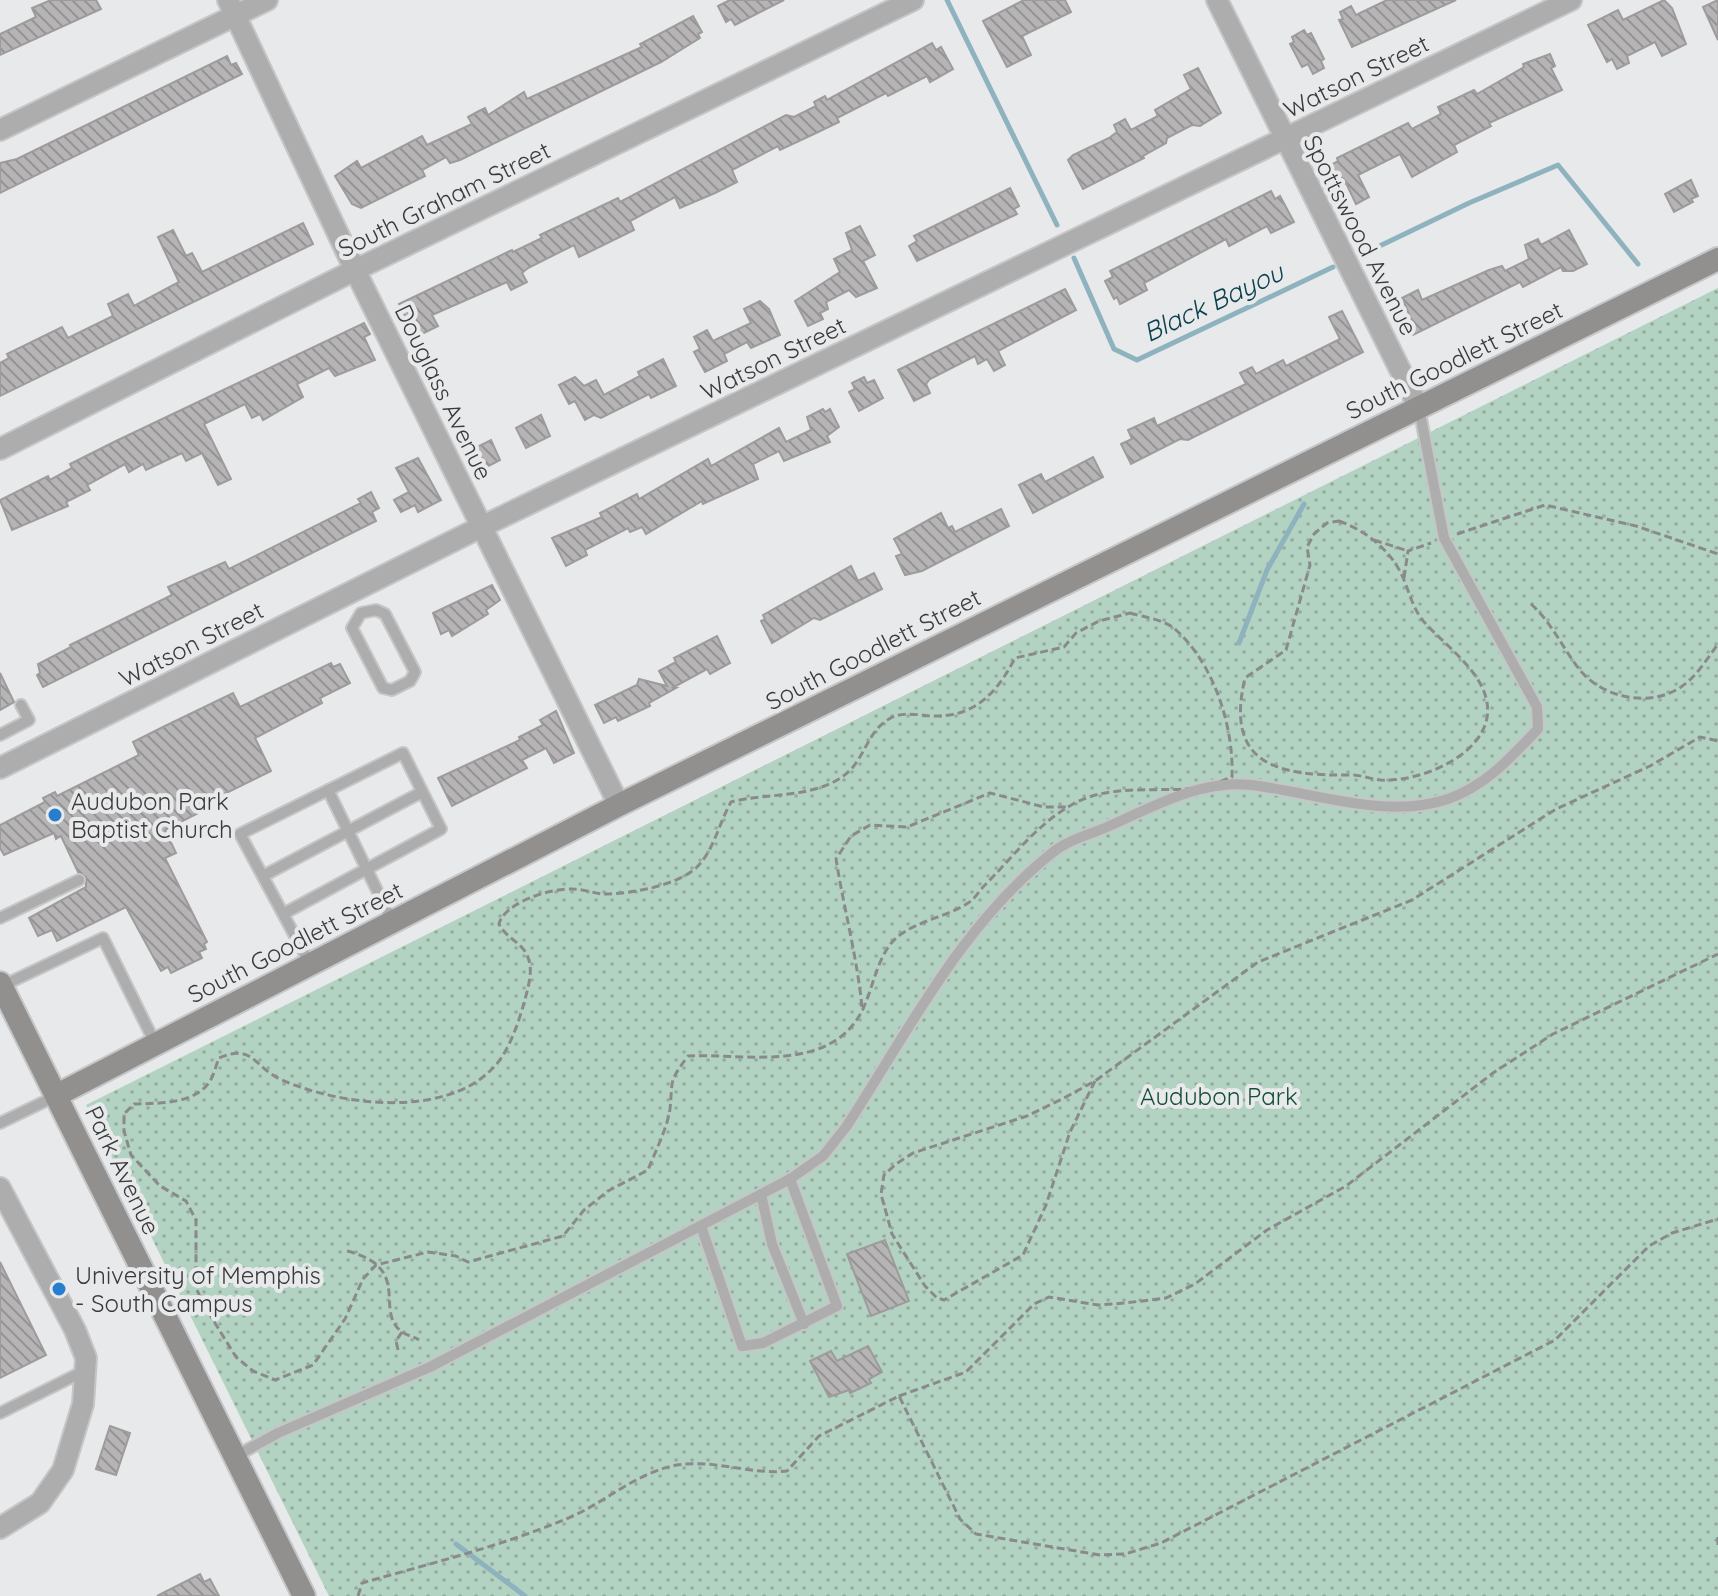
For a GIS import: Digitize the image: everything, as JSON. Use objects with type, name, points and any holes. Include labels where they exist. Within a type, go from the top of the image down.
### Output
[{"type":"main road","name":"South Goodlett Street","points":[[57,1095],[619,805],[1718,259]]},
{"type":"main road","name":"Park Avenue","points":[[1,985],[304,1596]]},
{"type":"street","points":[[0,130],[232,8],[267,0]]},
{"type":"street","name":"South Graham Street","points":[[0,449],[355,270],[913,0]]},
{"type":"street","name":"Spottswood Avenue","points":[[1217,0],[1418,406]]},
{"type":"street","name":"Watson Street","points":[[0,768],[481,527],[1571,0]]},
{"type":"street","name":"Douglass Avenue","points":[[232,8],[355,270],[619,805]]},
{"type":"street","points":[[0,1188],[75,1330],[86,1358],[83,1404],[63,1470],[54,1485],[26,1514],[0,1528]]},
{"type":"lane","points":[[236,1456],[278,1433],[430,1367],[790,1179],[823,1156],[846,1127],[967,940],[1054,851],[1146,808],[1220,787],[1246,784],[1381,805],[1421,806],[1449,799],[1480,784],[1507,764],[1538,729],[1537,707],[1444,538],[1418,406]]},
{"type":"lane","points":[[352,592],[361,613]]},
{"type":"lane","points":[[376,610],[385,614],[415,672],[410,681],[392,690],[383,688],[352,628],[361,613],[376,610]]},
{"type":"lane","points":[[0,735],[29,720],[21,705]]},
{"type":"lane","points":[[283,914],[441,829],[403,753],[240,834],[263,876],[283,914],[310,964]]},
{"type":"lane","points":[[328,790],[392,921]]},
{"type":"lane","points":[[263,876],[422,792]]},
{"type":"lane","points":[[0,918],[79,880]]},
{"type":"lane","points":[[1,985],[103,938],[156,1044]]},
{"type":"lane","points":[[0,1123],[57,1095]]},
{"type":"lane","points":[[701,1226],[742,1346],[763,1343],[804,1324],[837,1306],[790,1179]]},
{"type":"lane","points":[[761,1194],[772,1244],[804,1324]]},
{"type":"lane","points":[[0,1413],[85,1371]]},
{"type":"path","points":[[1372,539],[1408,551],[1545,505],[1636,526],[1718,554]]},
{"type":"path","points":[[1339,521],[1358,527],[1372,539],[1396,563],[1421,619],[1479,681],[1487,699],[1486,721],[1459,757],[1435,770],[1406,777],[1382,780],[1354,774],[1330,777],[1271,766],[1251,752],[1242,731],[1238,708],[1245,678],[1286,650],[1297,620],[1310,565],[1307,547],[1314,534],[1327,523],[1339,521]]},
{"type":"path","points":[[1404,579],[1408,551]]},
{"type":"path","points":[[1531,604],[1556,630],[1579,669],[1596,685],[1617,695],[1640,698],[1664,695],[1681,687],[1698,673],[1718,644]]},
{"type":"path","points":[[862,1010],[859,972],[847,931],[836,859],[851,836],[870,825],[907,827],[990,793],[1044,807],[1069,806],[1104,794],[1138,789],[1205,787],[1232,777],[1230,735],[1209,677],[1174,627],[1130,613],[1115,615],[1076,633],[1064,647],[1015,658],[1001,686],[984,703],[952,716],[913,714],[890,718],[870,736],[852,769],[839,777],[817,787],[781,796],[731,802],[709,850],[696,868],[681,876],[630,891],[602,894],[571,888],[512,908],[501,916],[499,924],[504,934],[525,951],[531,971],[520,1016],[493,1069],[450,1094],[407,1102],[334,1098],[283,1081],[252,1055],[234,1051],[219,1058],[210,1083],[187,1097],[165,1104],[134,1104],[124,1114],[124,1131],[131,1155],[160,1186],[186,1201],[196,1220],[199,1246],[196,1288],[236,1357],[253,1371],[275,1380],[313,1365],[345,1319],[363,1279],[376,1265],[428,1252],[456,1256],[468,1262],[563,1236],[584,1210],[608,1191],[648,1170],[670,1108],[668,1092],[675,1073],[688,1056],[787,1058],[844,1032],[862,1010],[890,943],[911,928],[970,902],[1034,832],[1069,806]]},
{"type":"path","points":[[1230,735],[1242,731]]},
{"type":"path","points":[[1095,1081],[1070,1132],[1046,1205],[1023,1255],[944,1300],[937,1298],[910,1265],[892,1234],[881,1194],[884,1175],[913,1153],[1027,1116],[1095,1081],[1258,962],[1412,900],[1556,809],[1650,766],[1700,737],[1718,741]]},
{"type":"path","points":[[358,1596],[362,1583],[544,1527],[575,1515],[642,1477],[678,1465],[722,1464],[767,1474],[787,1471],[819,1436],[899,1396],[966,1372],[1034,1304],[1049,1297],[1098,1305],[1166,1298],[1195,1284],[1267,1230],[1346,1186],[1493,1073],[1553,1034],[1718,954]]},
{"type":"path","points":[[899,1396],[960,1519],[976,1534],[1100,1555],[1125,1554],[1161,1543],[1555,1340],[1649,1246],[1672,1233],[1718,1219]]},
{"type":"path","points":[[347,1251],[369,1258],[376,1265],[390,1284],[390,1306],[402,1332],[419,1340]]},
{"type":"path","points":[[398,1350],[396,1341],[402,1332]]},
{"type":"path","points":[[1718,1537],[1718,1548]]},
{"type":"green space","name":"Audubon Park","points":[[1718,288],[1718,1596],[329,1596],[86,1105]]},
{"type":"building","points":[[51,0],[96,0],[101,9],[0,55],[0,34],[36,17],[32,8]]},
{"type":"building","points":[[730,0],[784,0],[735,25],[731,19],[726,22],[718,6]]},
{"type":"building","points":[[1024,0],[1065,0],[1071,12],[1022,36],[1031,55],[1007,67],[983,21]]},
{"type":"building","points":[[1387,0],[1456,0],[1352,47],[1339,20],[1343,19],[1340,12],[1351,6],[1356,15]]},
{"type":"building","points":[[1664,0],[1672,8],[1686,44],[1662,56],[1655,42],[1627,56],[1629,63],[1617,69],[1612,59],[1607,62],[1588,25],[1618,10],[1623,20]]},
{"type":"building","points":[[1718,0],[1718,40],[1703,7]]},
{"type":"building","points":[[693,16],[702,32],[698,34],[700,38],[661,62],[460,160],[450,163],[446,157],[422,170],[425,176],[361,208],[352,204],[335,176],[357,161],[361,168],[422,136],[427,145],[472,124],[468,117],[485,108],[488,115],[524,92],[527,99],[642,47],[640,44]]},
{"type":"building","points":[[1304,30],[1307,35],[1311,33],[1324,59],[1321,61],[1324,68],[1313,74],[1308,64],[1302,67],[1290,44],[1294,42],[1292,37]]},
{"type":"building","points":[[932,43],[936,50],[941,47],[953,69],[930,82],[927,76],[888,96],[886,93],[837,118],[839,122],[780,150],[778,146],[732,170],[737,182],[715,193],[680,208],[675,197],[630,221],[634,230],[579,257],[574,245],[528,268],[522,273],[527,282],[511,290],[507,282],[432,315],[438,326],[416,337],[399,304],[542,238],[540,235],[618,198],[620,202],[786,115],[794,117],[816,106],[814,102],[825,96],[827,100]]},
{"type":"building","points":[[1550,54],[1555,66],[1551,68],[1562,90],[1489,123],[1491,126],[1454,145],[1457,152],[1412,177],[1400,154],[1358,175],[1369,197],[1356,204],[1346,183],[1341,186],[1331,165],[1338,161],[1337,158],[1408,123],[1412,129],[1441,114],[1438,107],[1474,90],[1477,94],[1524,67],[1523,64]]},
{"type":"building","points":[[227,56],[231,65],[236,63],[242,74],[0,193],[0,163],[17,159]]},
{"type":"building","points":[[1198,68],[1221,113],[1200,126],[1192,125],[1167,138],[1166,143],[1144,158],[1083,189],[1068,160],[1109,138],[1117,132],[1114,125],[1125,119],[1131,130],[1158,116],[1155,110],[1191,89],[1184,75]]},
{"type":"building","points":[[1691,180],[1698,196],[1674,212],[1665,194]]},
{"type":"building","points":[[1010,188],[1019,206],[1014,209],[1017,214],[917,261],[909,246],[917,241],[914,236]]},
{"type":"building","points":[[1271,191],[1275,199],[1280,196],[1294,222],[1271,233],[1267,226],[1229,246],[1226,239],[1144,283],[1147,290],[1120,304],[1117,297],[1114,299],[1105,281],[1113,277],[1110,271]]},
{"type":"building","points":[[303,223],[313,244],[0,396],[0,363],[9,358],[7,354],[62,327],[68,338],[113,316],[108,304],[128,294],[134,306],[179,282],[158,237],[173,230],[186,256],[192,253],[202,272]]},
{"type":"building","points":[[860,226],[875,255],[863,261],[877,288],[856,297],[849,290],[826,302],[828,309],[820,313],[823,319],[808,326],[795,301],[840,272],[834,259],[852,250],[846,233]]},
{"type":"building","points":[[1569,230],[1587,264],[1573,271],[1563,271],[1561,267],[1523,287],[1520,282],[1413,335],[1407,324],[1412,321],[1402,298],[1418,290],[1422,300],[1489,270],[1502,266],[1505,271],[1529,259],[1525,245],[1538,239],[1541,245]]},
{"type":"building","points":[[1065,289],[1076,310],[998,351],[1005,365],[994,371],[987,359],[978,364],[975,356],[930,379],[926,384],[930,393],[914,401],[898,370]]},
{"type":"building","points":[[760,301],[769,309],[780,335],[751,348],[747,342],[724,354],[727,361],[705,372],[694,352],[700,349],[694,337],[707,330],[713,341],[751,323],[744,309]]},
{"type":"building","points":[[1342,311],[1363,352],[1188,440],[1180,439],[1131,464],[1121,444],[1132,439],[1128,430],[1154,418],[1157,426],[1246,384],[1240,373],[1252,367],[1256,374],[1283,360],[1286,366],[1340,339],[1329,317]]},
{"type":"building","points":[[364,323],[370,334],[364,337],[375,360],[335,376],[329,368],[297,384],[303,397],[263,420],[260,414],[252,418],[245,404],[204,424],[231,479],[218,485],[202,453],[186,461],[182,453],[146,470],[143,464],[129,472],[125,464],[87,485],[90,490],[66,502],[68,506],[12,530],[0,500],[48,476],[50,480],[72,468],[70,464],[116,441]]},
{"type":"building","points":[[663,359],[676,386],[651,398],[649,394],[601,418],[594,415],[585,420],[575,401],[569,404],[559,385],[575,377],[584,386],[596,380],[604,395],[640,376],[638,372]]},
{"type":"building","points":[[864,377],[867,383],[874,380],[883,398],[859,411],[849,392],[855,389],[852,383]]},
{"type":"building","points":[[823,409],[825,412],[830,409],[839,427],[827,436],[830,442],[784,461],[779,451],[753,464],[758,479],[703,504],[702,501],[646,534],[642,527],[630,532],[628,528],[585,550],[587,555],[566,566],[552,538],[602,517],[600,513],[637,494],[639,499],[708,459],[711,466],[779,428],[786,442],[811,430],[807,417]]},
{"type":"building","points":[[541,415],[550,436],[526,448],[516,428]]},
{"type":"building","points":[[491,440],[500,460],[479,471],[469,451]]},
{"type":"building","points":[[1093,457],[1103,477],[1033,513],[1019,485],[1041,474],[1045,482]]},
{"type":"building","points":[[418,458],[441,500],[418,512],[415,505],[401,512],[394,500],[409,492],[396,468]]},
{"type":"building","points":[[371,492],[379,508],[372,512],[376,521],[43,687],[37,675],[40,673],[38,664],[172,595],[168,587],[225,562],[229,569],[361,503],[358,499]]},
{"type":"building","points":[[1001,509],[1009,526],[922,571],[905,575],[896,556],[902,554],[894,539],[941,513],[948,528],[952,526],[955,532]]},
{"type":"building","points":[[851,566],[858,581],[874,573],[882,589],[820,620],[814,618],[772,643],[761,621],[765,619],[763,615]]},
{"type":"building","points":[[492,585],[500,600],[486,610],[488,614],[452,636],[449,630],[441,634],[433,613]]},
{"type":"building","points":[[717,636],[730,663],[710,674],[707,669],[672,688],[676,688],[649,703],[650,706],[618,721],[616,717],[604,723],[595,705],[637,685],[639,679],[667,686],[659,671],[676,662],[674,658]]},
{"type":"building","points":[[331,663],[333,667],[340,664],[350,683],[320,698],[322,703],[255,738],[271,771],[212,800],[208,808],[165,830],[176,853],[165,858],[207,942],[204,944],[206,949],[199,952],[202,958],[171,973],[168,967],[161,971],[126,907],[57,941],[52,930],[38,936],[29,918],[86,887],[86,877],[78,872],[61,836],[56,839],[54,833],[4,855],[0,848],[0,825],[45,802],[43,798],[55,792],[57,796],[139,755],[133,742],[165,726],[233,693],[240,707]]},
{"type":"building","points":[[0,673],[14,702],[0,710]]},
{"type":"building","points":[[556,711],[574,753],[554,763],[546,748],[522,760],[527,768],[452,806],[438,778],[520,740],[519,737],[543,725],[540,720]]},
{"type":"building","points":[[885,1240],[909,1301],[871,1316],[847,1254]]},
{"type":"building","points":[[0,1262],[46,1355],[0,1378]]},
{"type":"building","points":[[868,1346],[882,1372],[869,1379],[871,1383],[850,1393],[849,1390],[829,1397],[810,1361],[831,1351],[837,1361]]},
{"type":"building","points":[[110,1426],[130,1433],[116,1475],[96,1469]]},
{"type":"building","points":[[200,1574],[204,1582],[210,1579],[219,1596],[157,1596]]},
{"type":"waterway","name":"Black Bayou","points":[[947,0],[1057,225]]},
{"type":"waterway","name":"Black Bayou","points":[[1363,254],[1558,165],[1638,264]]},
{"type":"waterway","name":"Black Bayou","points":[[1074,258],[1114,349],[1137,360],[1333,267]]},
{"type":"waterway","points":[[1239,643],[1267,570],[1304,504]]},
{"type":"waterway","points":[[456,1544],[525,1596]]},
{"type":"place","name":"Audubon Park Baptist Church","points":[[55,815]]},
{"type":"place","name":"University of Memphis - South Campus","points":[[59,1289]]}]
